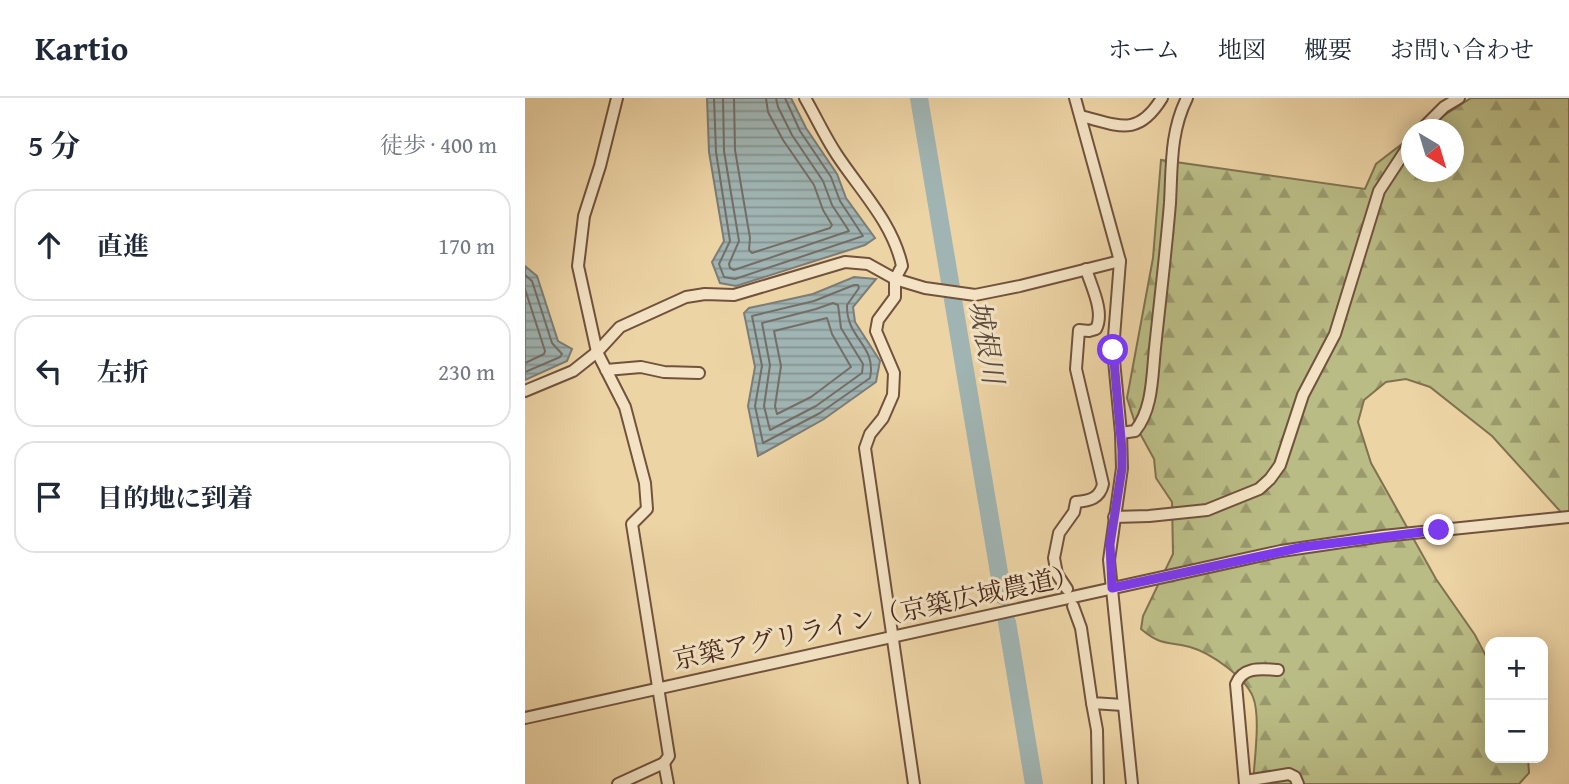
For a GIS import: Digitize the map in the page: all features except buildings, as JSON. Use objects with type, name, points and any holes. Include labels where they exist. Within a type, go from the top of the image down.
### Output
[{"type":"street","points":[[617,98],[584,216],[579,242],[579,266],[597,352],[625,407],[645,483],[647,509],[632,524],[669,756],[664,763],[618,784]]},
{"type":"street","points":[[806,98],[836,154],[877,211],[893,241],[902,266],[895,279],[895,297],[878,320],[876,331],[894,373],[893,396],[883,418],[870,434],[866,448],[914,784]]},
{"type":"street","points":[[1076,98],[1120,261],[1113,350],[1122,468],[1109,560],[1132,784]]},
{"type":"street","points":[[1081,116],[1115,125],[1140,124],[1148,118],[1162,98]]},
{"type":"street","points":[[1121,433],[1135,431],[1150,394],[1170,202],[1172,145],[1187,98]]},
{"type":"street","points":[[1432,119],[1444,107],[1459,98]]},
{"type":"street","points":[[1114,517],[1207,510],[1259,489],[1270,479],[1280,465],[1303,396],[1335,334],[1378,191],[1401,158]]},
{"type":"street","points":[[525,391],[573,371],[597,352],[620,327],[686,297],[705,294],[734,295],[845,262],[868,264],[895,279],[925,288],[975,295],[1120,261]]},
{"type":"street","points":[[1067,589],[1057,574],[1054,558],[1059,533],[1074,512],[1076,502],[1095,498],[1101,492],[1103,484],[1076,369],[1079,330],[1096,329],[1099,322],[1086,269]]},
{"type":"street","points":[[606,370],[641,367],[664,372],[699,373]]},
{"type":"street","name":"京築アグリライン（京築広域農道）","points":[[525,718],[1112,588],[1324,544],[1569,517]]},
{"type":"street","points":[[1073,606],[1081,628],[1097,730],[1098,784]]},
{"type":"street","points":[[1278,670],[1257,669],[1245,672],[1239,676],[1236,684],[1245,782],[1289,774],[1295,777],[1298,784]]},
{"type":"street","points":[[1092,703],[1123,705]]},
{"type":"street","points":[[664,763],[668,784]]},
{"type":"green space","points":[[1471,98],[1569,98],[1569,521],[1492,436],[1430,387],[1406,379],[1386,382],[1364,400],[1358,422],[1371,463],[1436,579],[1475,635],[1485,654],[1485,763],[1528,763],[1529,773],[1519,784],[1253,784],[1257,716],[1249,689],[1235,674],[1208,655],[1190,647],[1159,641],[1141,629],[1143,616],[1173,554],[1172,502],[1156,478],[1154,459],[1136,426],[1127,398],[1153,258],[1161,160],[1365,189],[1376,164],[1401,145],[1401,182],[1464,182],[1464,119],[1438,119]]},
{"type":"water","points":[[707,98],[791,98],[806,128],[837,174],[846,198],[875,238],[865,245],[736,286],[720,283],[712,262],[724,241],[709,152]]},
{"type":"water","points":[[525,266],[537,276],[558,341],[572,349],[567,361],[525,380]]},
{"type":"water","points":[[854,277],[876,279],[853,307],[855,322],[880,361],[876,382],[824,419],[758,456],[748,406],[755,367],[744,313],[749,308],[813,294]]},
{"type":"waterway","name":"城根川","points":[[919,98],[1003,596]]},
{"type":"waterway","name":"城根川","points":[[1007,622],[1034,784]]},
{"type":"route","points":[[1113,350],[1122,468],[1110,544],[1112,588],[1303,547],[1439,530]]}]
